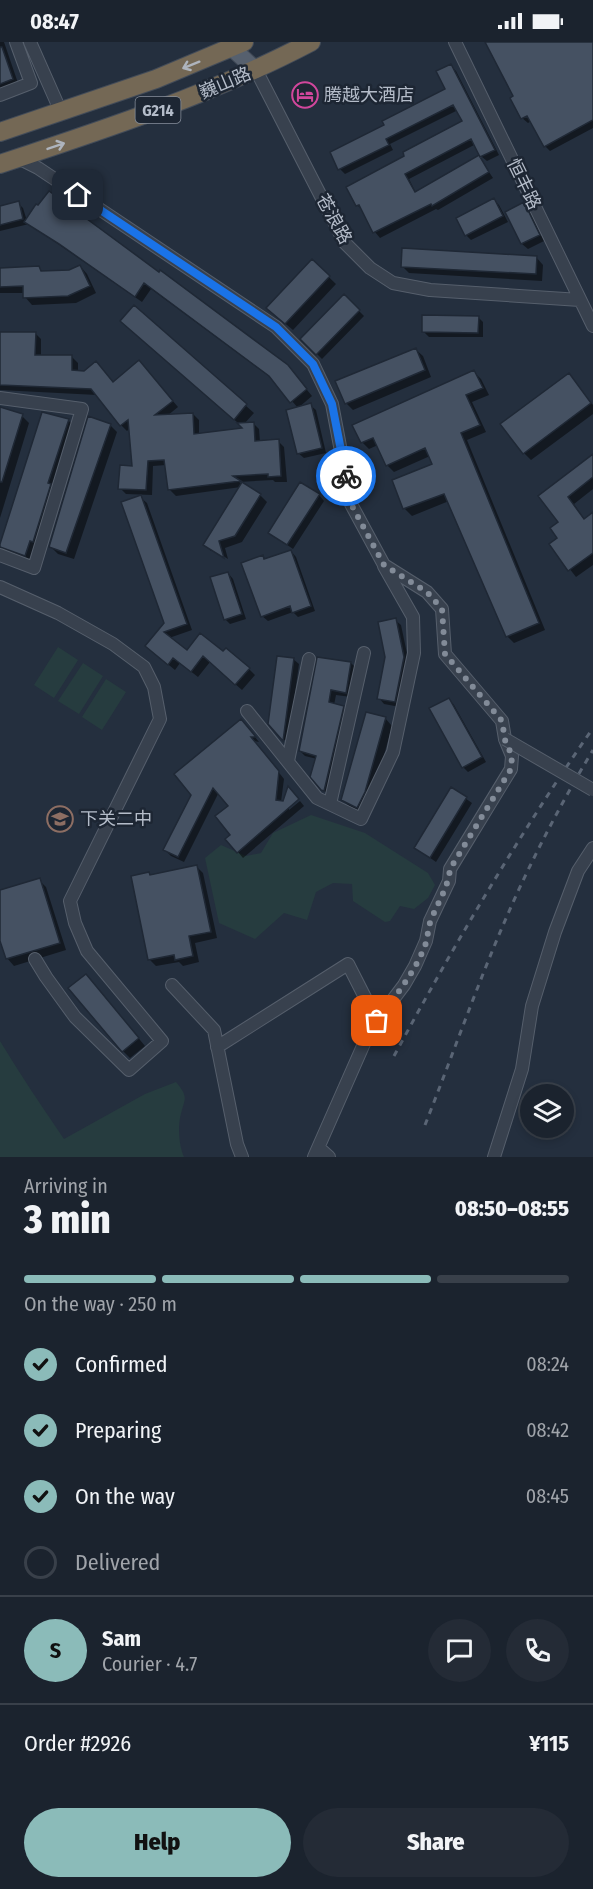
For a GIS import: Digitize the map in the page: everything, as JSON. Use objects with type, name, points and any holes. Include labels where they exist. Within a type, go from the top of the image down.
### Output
[{"type":"highway","name":"巍山路","points":[[0,164],[166,107],[256,70],[311,42]]},
{"type":"highway","name":"巍山路","points":[[0,132],[166,75],[239,43]]},
{"type":"main road","points":[[239,43],[256,70]]},
{"type":"street","points":[[0,95],[31,83],[16,42]]},
{"type":"street","points":[[30,42],[62,112]]},
{"type":"street","name":"恒丰路","points":[[455,42],[593,326]]},
{"type":"street","name":"苍浪路","points":[[256,70],[345,243],[370,268],[393,283],[430,290],[580,300]]},
{"type":"street","points":[[18,158],[38,168],[276,327],[313,364],[332,404],[351,504],[413,617],[414,653],[393,752],[362,819],[317,798],[248,711]]},
{"type":"street","points":[[0,398],[82,409],[34,568],[0,555]]},
{"type":"street","points":[[321,1154],[370,1030],[404,985],[415,966],[426,941],[430,921],[449,881],[450,869],[511,769],[512,756],[505,740],[502,721],[445,654],[442,609],[427,592],[384,565]]},
{"type":"street","points":[[0,587],[58,614],[113,644],[144,667],[154,687],[160,720],[70,901],[87,951],[162,1041],[129,1070],[75,1017],[35,959]]},
{"type":"street","points":[[330,804],[364,653]]},
{"type":"street","points":[[288,761],[309,659]]},
{"type":"street","points":[[505,740],[593,790]]},
{"type":"street","points":[[494,1157],[522,1069],[532,1006],[555,932],[578,872],[593,848]]},
{"type":"street","points":[[217,1047],[348,964],[377,1021]]},
{"type":"street","points":[[172,985],[214,1030],[237,1144],[242,1157]]},
{"type":"green space","points":[[58,647],[78,660],[54,698],[34,685]]},
{"type":"green space","points":[[83,663],[103,676],[79,714],[58,701]]},
{"type":"green space","points":[[106,679],[126,692],[102,730],[82,717]]},
{"type":"green space","points":[[311,815],[365,833],[428,873],[435,885],[428,898],[414,909],[400,906],[390,921],[385,922],[353,901],[352,884],[333,883],[316,892],[307,920],[284,913],[255,939],[219,923],[205,858],[221,845],[246,856],[261,853],[273,833]]},
{"type":"green space","points":[[0,1041],[64,1139],[145,1094],[176,1082],[184,1096],[179,1127],[184,1157],[0,1157]]},
{"type":"building","points":[[485,42],[593,42],[593,120],[544,147],[527,116],[521,119],[510,98],[513,96]]},
{"type":"building","points":[[0,47],[2,47],[13,79],[0,84]]},
{"type":"building","points":[[451,64],[495,150],[480,157],[489,172],[432,206],[431,204],[373,233],[359,205],[356,206],[346,187],[404,156],[403,152],[462,121],[453,105],[386,139],[389,145],[338,170],[330,152],[384,125],[382,121],[445,89],[436,71]],"holes":[[[471,139],[479,155],[415,192],[405,174]]]},
{"type":"building","points":[[49,191],[288,365],[307,389],[290,403],[269,376],[144,283],[135,297],[24,222],[36,204],[38,205]]},
{"type":"building","points":[[494,198],[503,216],[465,236],[456,218]]},
{"type":"building","points":[[19,201],[23,219],[0,225],[0,206]]},
{"type":"building","points":[[524,202],[540,235],[521,244],[505,212]]},
{"type":"building","points":[[402,248],[537,256],[536,274],[401,267]]},
{"type":"building","points":[[312,259],[330,276],[285,324],[266,308]]},
{"type":"building","points":[[80,265],[90,286],[68,296],[23,298],[23,286],[0,287],[0,268],[39,266],[41,271],[69,270]]},
{"type":"building","points":[[344,294],[360,310],[316,355],[300,339]]},
{"type":"building","points":[[134,305],[247,404],[234,420],[120,321]]},
{"type":"building","points":[[422,315],[479,316],[478,333],[422,332]]},
{"type":"building","points":[[0,332],[36,332],[35,355],[72,355],[72,370],[84,371],[96,361],[113,382],[139,360],[173,401],[155,415],[193,413],[194,434],[242,428],[237,423],[254,422],[255,441],[279,439],[281,476],[268,477],[268,474],[233,476],[241,481],[168,490],[164,460],[148,461],[146,490],[118,489],[120,465],[132,466],[128,420],[120,426],[91,389],[0,385]]},
{"type":"building","points":[[416,348],[425,370],[345,404],[335,381]]},
{"type":"building","points":[[474,370],[483,388],[466,395],[480,425],[461,433],[539,623],[506,637],[444,494],[403,509],[392,480],[432,464],[425,448],[386,466],[373,438],[361,443],[352,425]]},
{"type":"building","points":[[569,373],[591,403],[523,454],[500,424]]},
{"type":"building","points":[[311,403],[322,448],[297,454],[286,410]]},
{"type":"building","points":[[0,407],[23,414],[2,482],[0,482]]},
{"type":"building","points":[[42,412],[69,419],[48,483],[51,484],[33,542],[30,541],[25,556],[0,547],[0,544]]},
{"type":"building","points":[[88,416],[111,424],[66,553],[49,547]]},
{"type":"building","points":[[593,454],[593,477],[568,497],[584,519],[593,512],[593,553],[568,571],[549,544],[557,538],[550,528],[558,522],[538,496]]},
{"type":"building","points":[[242,482],[261,494],[235,536],[219,541],[224,558],[203,545]]},
{"type":"building","points":[[300,482],[320,494],[287,545],[268,533]]},
{"type":"building","points":[[141,495],[187,624],[164,632],[187,650],[200,633],[223,651],[226,648],[250,668],[235,685],[203,656],[191,672],[173,658],[168,665],[145,646],[164,623],[121,502]]},
{"type":"building","points":[[291,550],[311,606],[292,613],[290,606],[261,617],[241,563],[263,555],[264,559]]},
{"type":"building","points":[[228,572],[242,614],[224,620],[210,577]]},
{"type":"building","points":[[396,618],[404,657],[395,702],[377,699],[385,657],[378,622]]},
{"type":"building","points":[[277,656],[294,658],[283,741],[268,724]]},
{"type":"building","points":[[317,657],[351,662],[346,693],[331,690],[329,702],[344,706],[324,791],[310,777],[316,756],[299,751]]},
{"type":"building","points":[[449,698],[482,757],[462,768],[429,708]]},
{"type":"building","points":[[366,712],[386,717],[365,792],[357,808],[341,800]]},
{"type":"building","points":[[241,719],[256,737],[251,737],[279,771],[276,800],[283,801],[288,786],[299,799],[237,853],[225,839],[230,835],[215,816],[228,806],[213,788],[178,857],[163,850],[191,795],[174,774]]},
{"type":"building","points":[[451,787],[467,797],[430,858],[414,848]]},
{"type":"building","points":[[197,865],[211,932],[189,936],[193,956],[175,960],[174,955],[148,960],[131,876],[149,872],[150,875]]},
{"type":"building","points":[[40,878],[60,943],[6,959],[0,941],[0,890]]},
{"type":"building","points":[[86,974],[139,1038],[122,1052],[68,988]]},
{"type":"railway","points":[[394,1056],[489,889],[593,728]]},
{"type":"railway","points":[[425,1125],[515,898],[552,822],[593,750]]},
{"type":"way so far","points":[[346,476],[351,504],[384,565],[427,592],[442,609],[445,654],[502,721],[505,740],[512,756],[511,769],[450,869],[449,881],[430,921],[426,941],[415,966],[377,1021]]},
{"type":"place","name":"腾越大酒店","points":[[305,95]]},
{"type":"place","name":"下关二中","points":[[60,819]]},
{"type":"route","points":[[78,195],[276,327],[313,364],[332,404],[346,476]]}]
